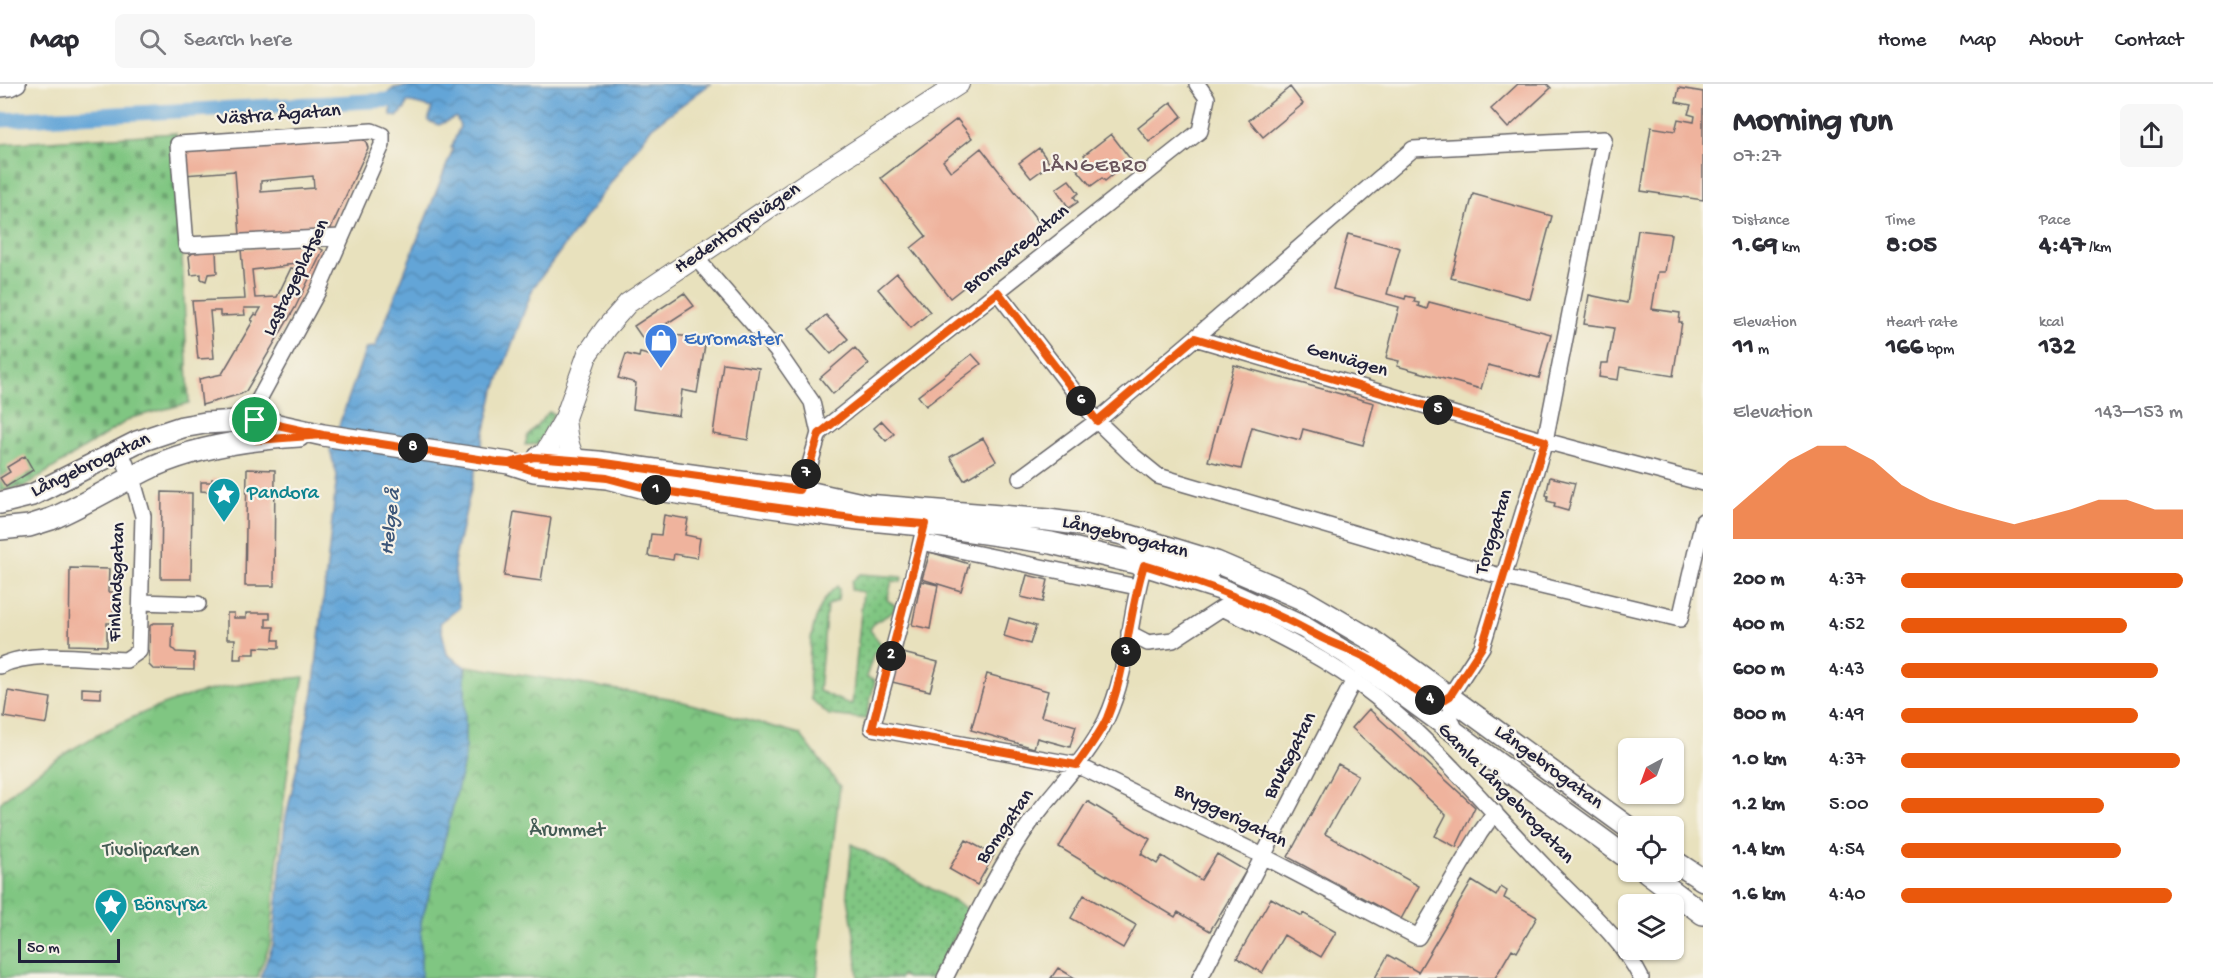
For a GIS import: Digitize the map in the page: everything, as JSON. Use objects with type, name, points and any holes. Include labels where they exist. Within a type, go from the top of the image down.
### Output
[{"type":"main road","name":"Långebrogatan","points":[[0,503],[32,495],[120,449],[147,438],[205,423],[256,430],[327,435],[504,462],[534,471],[580,468],[598,462],[799,490],[866,505],[1048,520],[1119,533],[1216,562],[1257,577],[1341,621],[1450,696],[1618,820]]},
{"type":"main road","name":"Långebrogatan","points":[[0,530],[29,526],[51,519],[165,462],[256,430]]},
{"type":"main road","name":"Långebrogatan","points":[[504,462],[534,457],[542,458],[645,488],[859,519],[923,533],[1051,543],[1144,565],[1220,589],[1324,639],[1618,851]]},
{"type":"main road","points":[[1684,868],[1703,880]]},
{"type":"main road","points":[[1660,882],[1703,914]]},
{"type":"street","points":[[0,88],[10,88],[18,84]]},
{"type":"street","name":"Hedentorpsvägen","points":[[542,458],[565,418],[588,353],[628,303],[959,84]]},
{"type":"street","name":"Bromsaregatan","points":[[819,434],[1200,131],[1207,98],[1197,84]]},
{"type":"street","name":"Västra Ågatan","points":[[341,237],[186,245],[178,144],[372,131],[382,135]]},
{"type":"street","name":"Lastageplatsen","points":[[256,430],[257,403],[318,291],[382,145],[382,135]]},
{"type":"street","name":"Torggatan","points":[[1195,338],[1413,149],[1604,139],[1545,441],[1482,647],[1450,696]]},
{"type":"street","points":[[607,478],[780,498],[790,497],[799,490],[810,464],[819,434],[812,402],[776,350],[695,258]]},
{"type":"street","points":[[998,292],[1097,421],[1158,476],[1503,577],[1680,619],[1703,521]]},
{"type":"street","points":[[1020,478],[1097,421],[1195,338]]},
{"type":"street","name":"Genvägen","points":[[1195,338],[1545,441],[1703,483]]},
{"type":"street","name":"Hedentorpsvägen","points":[[565,418],[567,439],[580,468]]},
{"type":"street","name":"Finlandsgatan","points":[[0,666],[17,659],[35,656],[126,660],[139,651],[143,516],[120,449]]},
{"type":"street","points":[[923,533],[1137,587]]},
{"type":"street","name":"Bryggerigatan","points":[[923,533],[872,728],[1077,765],[1263,856],[1418,938],[1480,833],[1495,812]]},
{"type":"street","points":[[1119,533],[1138,549],[1144,565]]},
{"type":"street","points":[[1144,565],[1149,558],[1156,557],[1209,570],[1257,577]]},
{"type":"street","name":"Bomgatan","points":[[945,978],[1011,850],[1077,765],[1106,720],[1116,692],[1137,587],[1144,565]]},
{"type":"street","points":[[141,602],[198,604]]},
{"type":"street","name":"Gamla Långebrogatan","points":[[1129,633],[1148,643],[1173,640],[1222,608],[1267,629],[1354,680],[1415,730],[1495,812],[1598,921],[1634,964],[1641,978]]},
{"type":"street","points":[[1324,639],[1356,651],[1433,702],[1442,701],[1450,696],[1451,719],[1456,732]]},
{"type":"street","name":"Bruksgatan","points":[[1200,978],[1354,680]]},
{"type":"green space","points":[[176,133],[189,403],[131,418],[25,486],[0,491],[0,144]]},
{"type":"green space","points":[[549,412],[554,414],[538,444],[525,445],[528,435]]},
{"type":"green space","points":[[860,574],[902,577],[901,582],[892,581],[887,600],[895,605],[893,612],[874,623],[870,630],[884,648],[883,654],[874,653],[866,677],[875,681],[866,719],[829,715],[811,699],[809,670],[811,638],[815,623],[827,596],[837,586],[838,600],[827,606],[819,691],[852,704],[863,592],[851,590],[852,581]]},
{"type":"green space","name":"Årummet","points":[[467,666],[669,698],[800,734],[840,786],[817,978],[382,978],[432,770]]},
{"type":"green space","name":"Tivoliparken","points":[[304,677],[292,738],[281,822],[270,944],[257,978],[0,978],[0,803],[67,752],[147,711],[212,690]]},
{"type":"green space","points":[[852,844],[969,910],[933,978],[907,978],[902,975],[900,978],[858,978],[855,940],[847,892]]},
{"type":"water","name":"Helge å","points":[[425,84],[710,84],[652,127],[533,288],[493,395],[454,562],[459,608],[440,623],[447,654],[465,667],[465,758],[442,851],[421,922],[421,978],[260,978],[273,945],[285,822],[313,693],[337,475],[330,451],[366,348],[375,347],[460,126],[456,117],[439,125],[428,121],[432,108],[407,102],[405,109],[397,117],[391,115],[390,91],[394,88]]},
{"type":"building","points":[[1518,84],[1547,84],[1551,88],[1508,128],[1491,109]]},
{"type":"building","points":[[1290,87],[1303,104],[1263,137],[1249,120]]},
{"type":"building","points":[[1679,88],[1703,92],[1703,200],[1641,191],[1651,127],[1675,131],[1678,119],[1694,122],[1695,116],[1688,114],[1691,105],[1676,102]]},
{"type":"building","points":[[1171,102],[1182,116],[1149,142],[1138,128]]},
{"type":"building","points":[[957,119],[972,138],[943,161],[951,172],[981,148],[1042,226],[950,298],[911,248],[926,236],[881,178]]},
{"type":"building","points":[[1111,134],[1131,160],[1105,181],[1102,178],[1091,186],[1076,168],[1087,159],[1084,155]]},
{"type":"building","points":[[362,139],[368,148],[330,230],[240,235],[235,171],[184,175],[181,149]],"holes":[[[313,176],[314,188],[261,192],[261,181]]]},
{"type":"building","points":[[1039,148],[1050,164],[1031,178],[1019,163]]},
{"type":"building","points":[[1069,180],[1079,193],[1074,197],[1078,202],[1069,208],[1056,189]]},
{"type":"building","points":[[1473,194],[1552,216],[1530,299],[1451,278]]},
{"type":"building","points":[[1638,230],[1671,234],[1665,272],[1658,272],[1652,309],[1680,313],[1679,322],[1682,322],[1673,376],[1620,367],[1618,380],[1599,377],[1601,363],[1608,363],[1614,328],[1584,324],[1589,295],[1627,303]]},
{"type":"building","points":[[1348,234],[1400,248],[1387,294],[1405,299],[1406,296],[1415,298],[1414,302],[1419,303],[1418,306],[1427,309],[1429,302],[1551,334],[1539,378],[1488,365],[1481,389],[1397,366],[1399,361],[1386,358],[1399,307],[1333,289]]},
{"type":"building","points":[[312,244],[323,250],[295,308],[246,391],[202,405],[199,379],[222,374],[253,321],[251,320],[261,308],[244,308],[245,315],[220,316],[220,311],[210,311],[214,358],[198,359],[192,301],[245,299],[241,249]],"holes":[[[298,263],[295,269],[291,268],[277,297],[255,298],[252,270]]]},
{"type":"building","points":[[216,251],[217,273],[208,274],[206,281],[201,279],[201,274],[191,275],[189,256],[193,253]]},
{"type":"building","points":[[897,273],[930,312],[911,328],[878,289]]},
{"type":"building","points":[[684,293],[694,306],[643,339],[634,326]]},
{"type":"building","points":[[826,315],[848,339],[831,354],[809,329]]},
{"type":"building","name":"Euromaster","points":[[674,335],[706,339],[697,393],[682,390],[679,416],[633,409],[636,383],[618,378],[626,354],[639,357],[640,353],[670,360]]},
{"type":"building","points":[[855,348],[869,364],[833,394],[820,378]]},
{"type":"building","points":[[972,354],[981,364],[926,406],[918,396]]},
{"type":"building","points":[[723,363],[759,368],[748,440],[713,434]]},
{"type":"building","points":[[1234,365],[1374,403],[1363,445],[1303,429],[1300,440],[1252,427],[1241,469],[1208,461]]},
{"type":"building","points":[[882,421],[894,434],[886,441],[874,428]]},
{"type":"building","points":[[983,438],[996,461],[964,480],[950,457]]},
{"type":"building","points":[[25,456],[33,470],[6,487],[0,478],[10,472],[7,467]]},
{"type":"building","points":[[247,469],[275,470],[274,586],[245,586]]},
{"type":"building","points":[[1550,477],[1575,483],[1568,511],[1554,507],[1555,503],[1547,501]]},
{"type":"building","points":[[212,479],[223,479],[222,497],[212,497],[212,492],[201,491],[201,482],[212,482]]},
{"type":"building","points":[[162,492],[192,493],[191,579],[161,579]]},
{"type":"building","points":[[514,512],[551,518],[541,581],[504,576]]},
{"type":"building","points":[[664,515],[688,519],[685,535],[700,538],[697,558],[674,554],[673,560],[648,556],[651,534],[661,535]]},
{"type":"building","points":[[930,552],[969,564],[961,591],[922,579]]},
{"type":"building","points":[[70,568],[109,569],[108,592],[114,592],[113,623],[107,623],[107,646],[69,645]]},
{"type":"building","points":[[1027,575],[1048,580],[1043,602],[1021,597]]},
{"type":"building","points":[[921,581],[938,585],[930,629],[912,625]]},
{"type":"building","points":[[227,613],[234,613],[234,618],[246,618],[246,613],[270,613],[270,619],[266,619],[266,627],[274,627],[273,640],[279,640],[279,648],[255,647],[255,654],[242,654],[242,659],[234,659],[235,639],[227,639]]},
{"type":"building","points":[[1009,618],[1036,626],[1030,644],[1004,636]]},
{"type":"building","points":[[153,623],[173,623],[172,648],[176,652],[194,653],[194,670],[153,669],[149,665],[150,626]]},
{"type":"building","points":[[899,652],[938,662],[930,691],[892,682]]},
{"type":"building","points":[[987,674],[1048,691],[1041,716],[1076,726],[1070,747],[1037,738],[1034,748],[971,730]]},
{"type":"building","points":[[82,688],[101,689],[101,698],[82,697]]},
{"type":"building","points":[[8,691],[51,698],[47,724],[4,717]]},
{"type":"building","points":[[1369,709],[1475,807],[1456,847],[1435,836],[1446,815],[1352,728]]},
{"type":"building","points":[[1338,764],[1358,775],[1325,834],[1419,886],[1401,919],[1288,857]]},
{"type":"building","points":[[1087,801],[1150,839],[1141,854],[1157,864],[1162,856],[1201,880],[1217,854],[1246,871],[1210,931],[1178,912],[1175,917],[1059,847]]},
{"type":"building","points":[[966,840],[994,855],[977,885],[949,869]]},
{"type":"building","points":[[1472,881],[1496,896],[1501,887],[1507,891],[1504,898],[1537,917],[1517,952],[1512,949],[1495,978],[1375,978],[1388,955],[1418,972]]},
{"type":"building","points":[[1084,895],[1136,925],[1123,948],[1071,918]]},
{"type":"building","points":[[1271,898],[1336,932],[1321,957],[1284,935],[1262,973],[1237,958]]},
{"type":"building","points":[[1058,968],[1075,978],[1051,978]]},
{"type":"waterway","points":[[0,120],[390,100]]},
{"type":"place","name":"Euromaster","points":[[661,369]]},
{"type":"place","name":"Pandora","points":[[224,523]]},
{"type":"place","name":"Bönsyrsa","points":[[111,934]]},
{"type":"district","name":"LÅNGEBRO","points":[[1095,167]]},
{"type":"route","points":[[255,420],[257,440],[323,435],[330,436],[498,462],[509,463],[534,457],[598,462],[799,490],[819,434],[998,292],[1097,421],[1195,338],[1545,441],[1482,647],[1450,696],[1442,701],[1433,702],[1356,651],[1324,639],[1220,589],[1144,565],[1137,587],[1116,692],[1106,720],[1077,765],[872,728],[925,524],[799,511],[645,488],[607,478],[534,471],[509,463],[498,462],[323,435],[255,420]]}]
